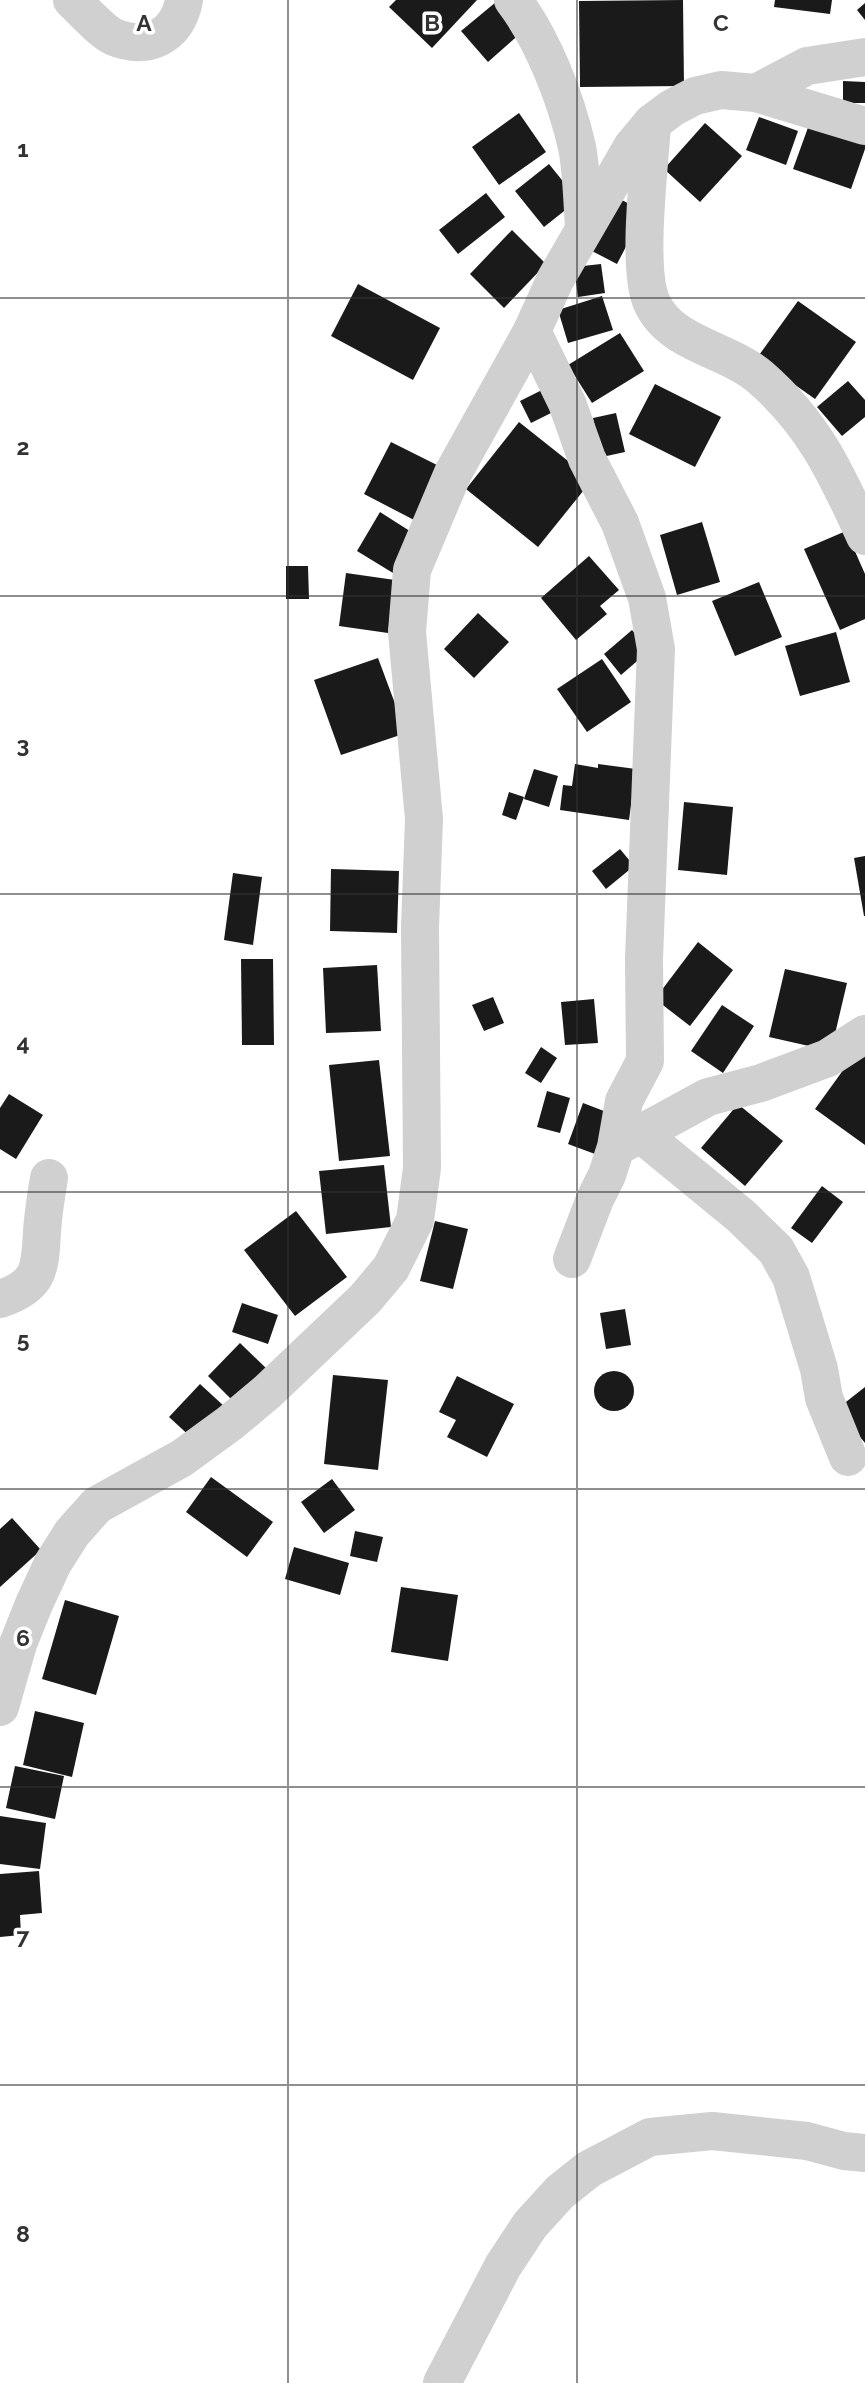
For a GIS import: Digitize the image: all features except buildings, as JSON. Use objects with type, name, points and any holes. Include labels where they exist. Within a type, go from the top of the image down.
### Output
[{"type":"street","points":[[72,0],[112,36],[144,43],[167,34],[181,15],[184,0]]},
{"type":"street","points":[[513,0],[534,31],[566,109],[577,149],[584,227]]},
{"type":"street","points":[[756,93],[807,66],[865,57]]},
{"type":"street","points":[[0,1707],[18,1644],[34,1604],[53,1563],[72,1533],[97,1505],[182,1458],[267,1392],[365,1299],[391,1268],[415,1220],[422,1168],[420,927],[424,819],[407,632],[412,570],[453,473],[532,331],[555,280],[632,147],[652,123],[695,96],[721,90],[756,93],[865,126]]},
{"type":"street","points":[[652,123],[645,245],[645,275],[651,302],[661,318],[674,331],[732,358],[759,375],[783,399],[810,431],[830,461],[865,536]]},
{"type":"street","points":[[532,331],[567,403],[587,459],[620,523],[647,598],[656,649],[644,959],[645,1061],[624,1101],[628,1140],[751,1224],[776,1250],[790,1277],[819,1369],[824,1398],[848,1457]]},
{"type":"street","points":[[572,1259],[595,1199],[628,1140],[708,1097],[761,1083],[828,1058],[865,1034]]},
{"type":"street","points":[[0,1299],[12,1295],[30,1283],[41,1264],[44,1205],[49,1178]]},
{"type":"street","points":[[442,2383],[503,2266],[530,2225],[560,2192],[589,2169],[650,2137],[712,2131],[807,2141],[844,2151],[865,2153]]}]
